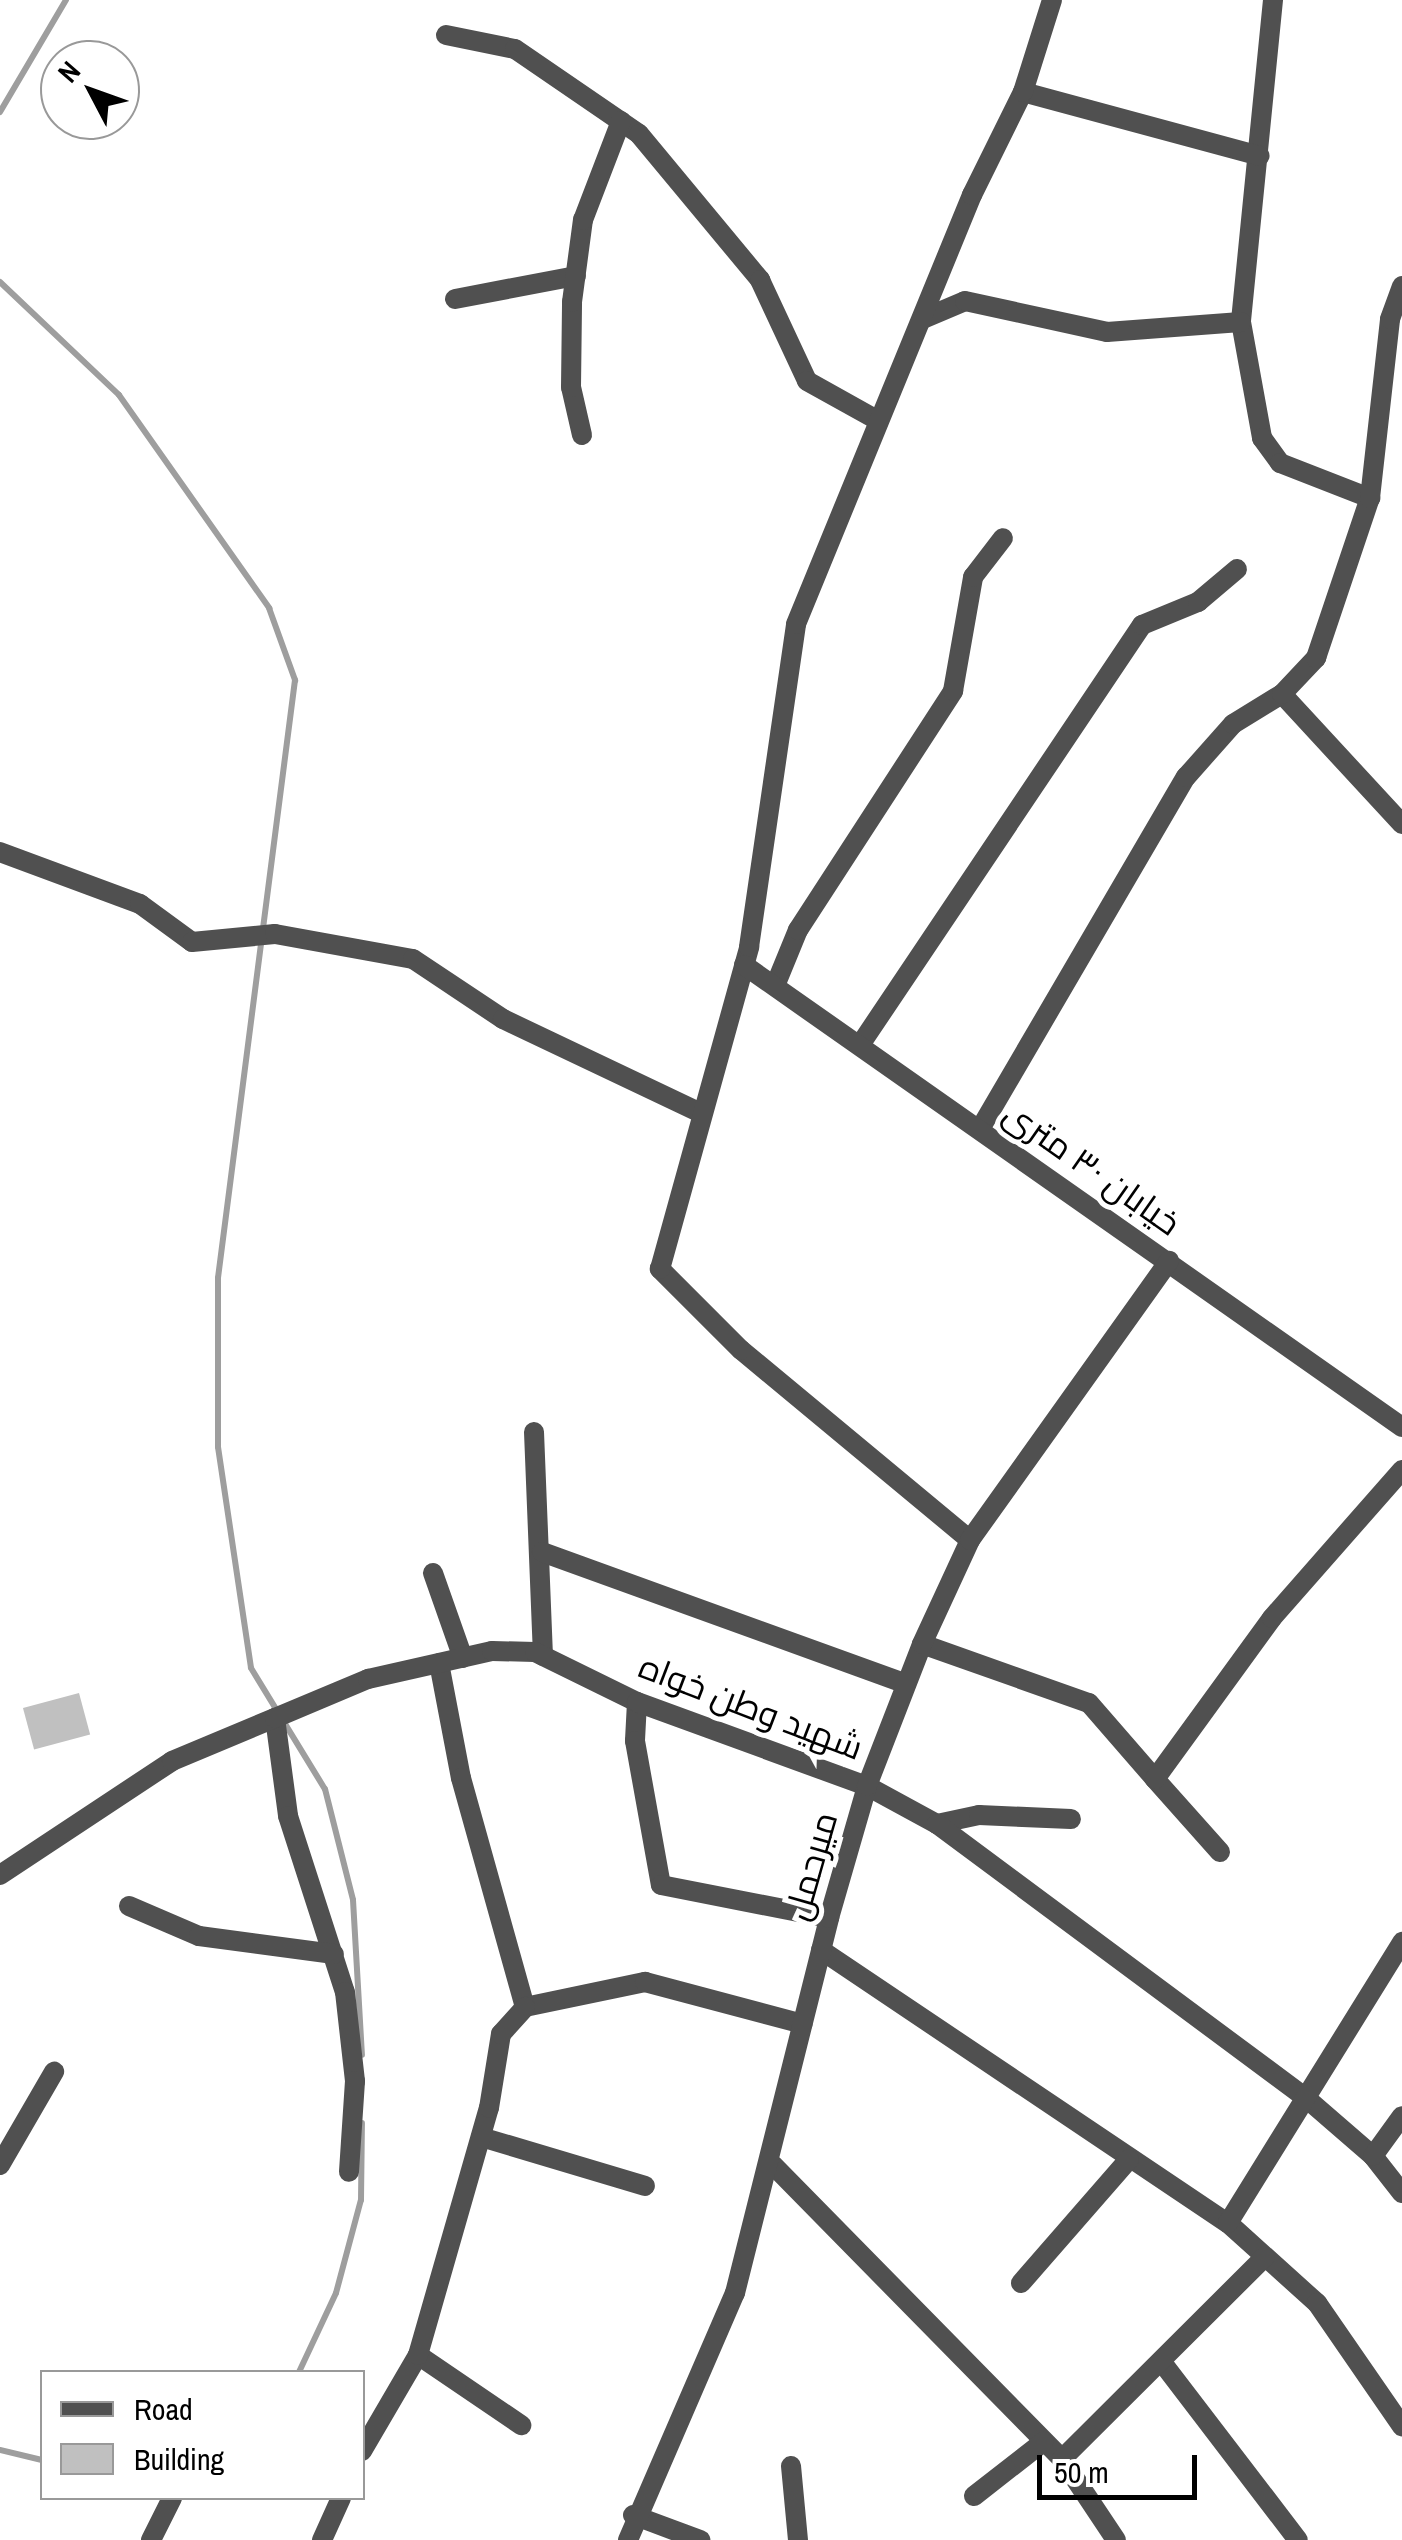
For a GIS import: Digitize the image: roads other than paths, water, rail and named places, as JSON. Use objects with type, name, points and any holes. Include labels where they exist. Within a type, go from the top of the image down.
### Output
[{"type":"street","points":[[970,1540],[741,1350],[660,1270],[744,965],[796,624],[879,421],[1023,92],[1052,0]]},
{"type":"street","points":[[1273,0],[1241,322],[1262,438],[1280,463],[1370,498]]},
{"type":"street","points":[[446,35],[515,49],[621,121],[760,280],[807,381],[879,421]]},
{"type":"street","points":[[1023,92],[1260,156]]},
{"type":"street","points":[[582,435],[571,387],[576,276],[583,220],[621,121]]},
{"type":"street","points":[[455,299],[576,276]]},
{"type":"street","points":[[980,1129],[1186,777],[1233,724],[1282,694],[1316,658],[1370,498],[1390,319],[1402,286]]},
{"type":"street","points":[[925,318],[965,301],[1107,332],[1241,322]]},
{"type":"street","points":[[775,986],[798,930],[954,692],[973,577],[1004,538]]},
{"type":"street","points":[[860,1046],[1142,626],[1198,602],[1237,568]]},
{"type":"street","points":[[1282,694],[1402,824]]},
{"type":"street","points":[[0,852],[140,904],[192,942],[276,934],[413,959],[503,1019],[701,1113]]},
{"type":"street","name":"خیابان ۳۰ متری","points":[[744,965],[1402,1427]]},
{"type":"street","name":"میرحمل","points":[[628,2540],[633,2514],[735,2294],[773,2165],[828,1918],[867,1786],[922,1644],[970,1540],[1169,1261]]},
{"type":"street","points":[[534,1432],[542,1552],[543,1656]]},
{"type":"street","points":[[1155,1779],[1272,1618],[1402,1470]]},
{"type":"street","points":[[542,1552],[906,1684]]},
{"type":"street","points":[[433,1573],[464,1658]]},
{"type":"street","points":[[922,1644],[1089,1702],[1220,1852]]},
{"type":"street","name":"شهید وطن خواه","points":[[0,1875],[172,1761],[368,1680],[464,1658],[543,1656],[637,1702],[867,1786],[937,1824],[1306,2098],[1373,2156],[1402,2193]]},
{"type":"street","points":[[439,1663],[461,1778],[525,2007]]},
{"type":"street","points":[[637,1702],[635,1742],[661,1884],[828,1918]]},
{"type":"street","points":[[275,1718],[288,1816],[334,1954],[355,2081],[350,2172]]},
{"type":"street","points":[[937,1824],[979,1815],[1071,1820]]},
{"type":"street","points":[[130,1906],[199,1936],[334,1954]]},
{"type":"street","points":[[1228,2223],[1402,1942]]},
{"type":"street","points":[[821,1950],[1228,2223],[1317,2302],[1402,2426]]},
{"type":"street","points":[[365,2446],[418,2355],[481,2137],[501,2034],[525,2007],[645,1982],[692,1988],[803,2024]]},
{"type":"street","points":[[0,2165],[54,2072]]},
{"type":"street","points":[[1373,2156],[1402,2116]]},
{"type":"street","points":[[481,2137],[645,2186]]},
{"type":"street","points":[[1021,2284],[1129,2159]]},
{"type":"street","points":[[773,2165],[1062,2459],[1116,2540]]},
{"type":"street","points":[[1062,2459],[1265,2257]]},
{"type":"street","points":[[418,2355],[521,2425]]},
{"type":"street","points":[[1160,2361],[1298,2540]]},
{"type":"street","points":[[974,2496],[1044,2442]]},
{"type":"street","points":[[791,2466],[798,2540]]},
{"type":"street","points":[[152,2540],[171,2500]]},
{"type":"street","points":[[322,2540],[340,2500]]},
{"type":"street","points":[[633,2514],[700,2540]]},
{"type":"waterway","points":[[0,112],[66,0]]},
{"type":"waterway","points":[[0,282],[119,395],[269,608],[295,680],[218,1278],[218,1447],[251,1668],[325,1789],[353,1900],[362,2055]]},
{"type":"waterway","points":[[300,2370],[336,2293],[361,2200],[362,2123]]},
{"type":"waterway","points":[[0,2450],[40,2460]]}]
